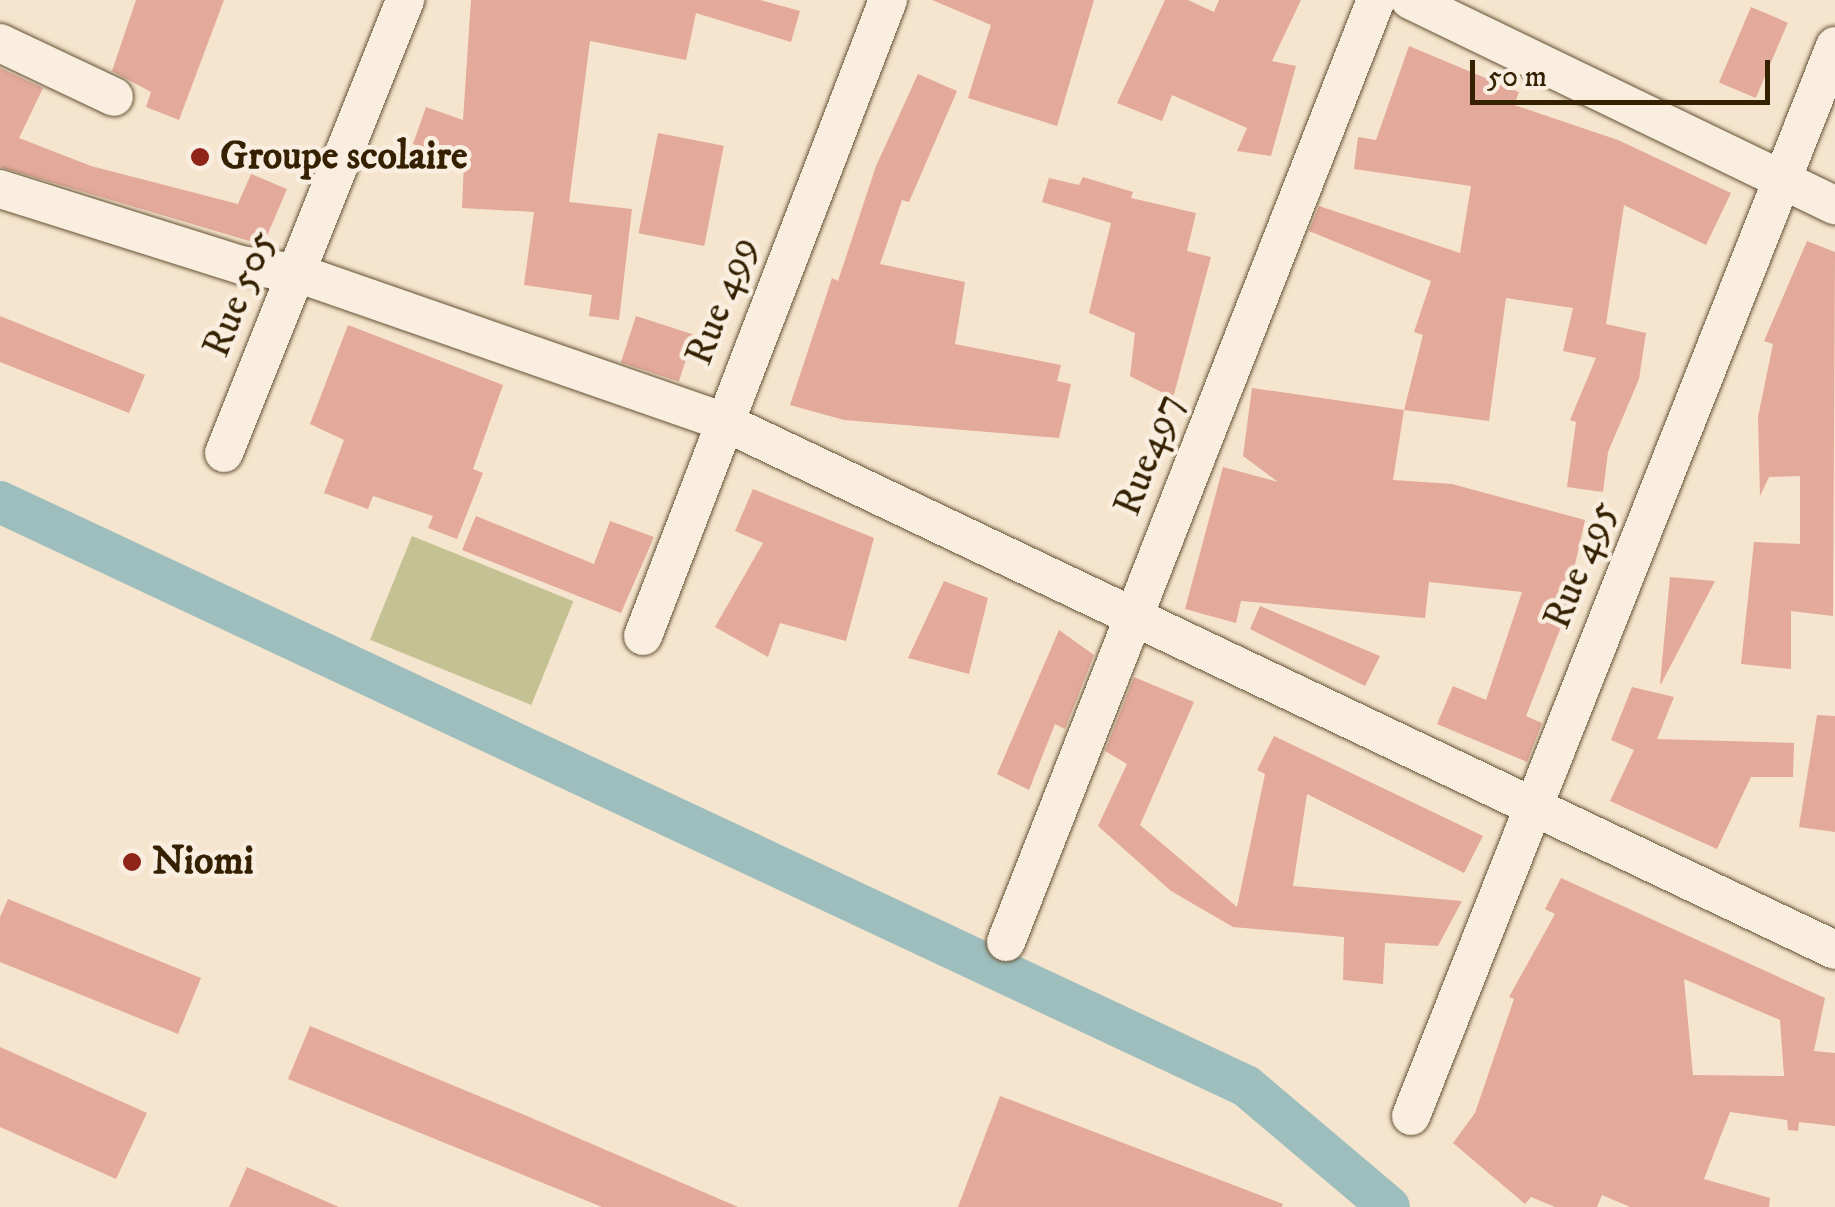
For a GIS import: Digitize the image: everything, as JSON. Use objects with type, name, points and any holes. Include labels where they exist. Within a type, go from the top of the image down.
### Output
[{"type":"street","name":"Rue 505","points":[[224,454],[405,0]]},
{"type":"street","name":"Rue 499","points":[[643,636],[888,0]]},
{"type":"street","name":"Rue497","points":[[1006,942],[1376,0]]},
{"type":"street","points":[[1410,0],[1835,205]]},
{"type":"street","points":[[0,43],[114,98]]},
{"type":"street","name":"Rue 495","points":[[1411,1116],[1835,46]]},
{"type":"street","points":[[0,189],[240,265],[296,273],[724,422],[1135,614],[1835,950]]},
{"type":"shaded area","points":[[412,536],[573,601],[531,705],[370,640]]},
{"type":"building","points":[[136,0],[224,0],[179,120],[146,107],[151,92],[112,71]]},
{"type":"building","points":[[471,0],[760,0],[800,11],[791,42],[696,13],[686,60],[590,41],[569,202],[632,209],[619,320],[589,316],[592,295],[524,285],[534,212],[462,208],[464,162],[413,144],[426,107],[463,120]]},
{"type":"building","points":[[932,0],[1094,0],[1057,126],[968,98],[991,25]]},
{"type":"building","points":[[1165,0],[1188,0],[1214,12],[1219,0],[1301,0],[1272,61],[1296,66],[1271,156],[1237,151],[1247,128],[1172,95],[1162,121],[1117,103]]},
{"type":"building","points":[[1751,7],[1788,23],[1756,98],[1719,82]]},
{"type":"building","points":[[1409,46],[1519,92],[1514,105],[1618,140],[1731,193],[1706,245],[1624,205],[1606,324],[1646,333],[1639,379],[1608,452],[1603,492],[1567,487],[1576,422],[1570,420],[1596,358],[1563,351],[1573,308],[1506,298],[1489,421],[1404,410],[1423,335],[1414,332],[1431,281],[1309,231],[1319,206],[1460,253],[1471,186],[1354,169],[1358,137],[1376,140]]},
{"type":"building","points":[[0,68],[43,88],[19,138],[91,166],[238,204],[251,174],[287,189],[263,245],[0,167]]},
{"type":"building","points":[[918,74],[957,91],[909,202],[902,200],[880,264],[965,282],[955,344],[1061,365],[1057,381],[1071,384],[1059,438],[844,420],[790,405],[832,278],[838,281],[876,166]]},
{"type":"building","points":[[658,133],[724,146],[704,246],[639,233]]},
{"type":"building","points":[[1083,177],[1133,192],[1131,198],[1196,213],[1187,251],[1211,257],[1173,398],[1130,376],[1135,333],[1089,313],[1111,223],[1042,202],[1049,178],[1079,185]]},
{"type":"building","points":[[1807,241],[1835,252],[1833,616],[1791,611],[1791,669],[1741,664],[1754,542],[1800,544],[1800,476],[1769,477],[1760,496],[1758,417],[1773,344],[1764,341]]},
{"type":"building","points":[[0,316],[145,375],[129,413],[0,362]]},
{"type":"building","points":[[636,316],[694,335],[679,381],[621,363]]},
{"type":"building","points":[[348,325],[503,385],[473,469],[483,473],[457,539],[428,528],[433,516],[373,496],[368,509],[324,493],[344,440],[310,424]]},
{"type":"building","points":[[1252,388],[1404,410],[1393,480],[1452,484],[1585,520],[1561,627],[1526,716],[1542,723],[1527,762],[1437,724],[1453,686],[1486,700],[1522,592],[1429,582],[1425,618],[1241,601],[1236,623],[1185,609],[1223,467],[1278,482],[1243,456]]},
{"type":"building","points":[[753,489],[874,538],[846,641],[780,623],[768,657],[715,627],[763,543],[735,531]]},
{"type":"building","points":[[476,516],[594,564],[610,521],[654,537],[621,613],[462,550]]},
{"type":"building","points":[[1670,577],[1715,581],[1660,684]]},
{"type":"building","points":[[944,581],[988,598],[969,674],[908,658]]},
{"type":"building","points":[[1260,606],[1380,656],[1365,686],[1250,629]]},
{"type":"building","points":[[1059,630],[1094,655],[1065,729],[1055,724],[1029,790],[997,774]]},
{"type":"building","points":[[1134,677],[1194,702],[1140,825],[1237,907],[1265,774],[1257,770],[1274,736],[1483,836],[1464,873],[1307,794],[1293,886],[1462,901],[1438,946],[1385,943],[1383,984],[1343,980],[1344,937],[1233,927],[1171,891],[1098,826],[1127,764],[1105,751]]},
{"type":"building","points":[[1632,687],[1674,697],[1657,739],[1794,743],[1793,777],[1751,777],[1717,849],[1610,801],[1634,750],[1611,740]]},
{"type":"building","points":[[1817,715],[1835,716],[1835,832],[1799,827]]},
{"type":"building","points":[[1561,878],[1825,998],[1814,1051],[1835,1053],[1835,1126],[1799,1122],[1798,1131],[1788,1130],[1787,1120],[1730,1112],[1704,1179],[1770,1198],[1769,1207],[1630,1207],[1602,1195],[1597,1207],[1555,1207],[1531,1197],[1525,1204],[1453,1143],[1475,1113],[1514,999],[1509,997],[1555,914],[1545,909]],"holes":[[[1684,979],[1780,1020],[1784,1076],[1693,1075]]]},
{"type":"building","points":[[8,899],[201,978],[178,1034],[0,962],[0,917]]},
{"type":"building","points":[[310,1026],[738,1207],[602,1207],[288,1079]]},
{"type":"building","points":[[0,1047],[147,1113],[116,1179],[0,1127]]},
{"type":"building","points":[[1000,1096],[1283,1204],[1282,1207],[958,1207]]},
{"type":"building","points":[[247,1167],[339,1207],[229,1207]]},
{"type":"waterway","points":[[0,502],[1246,1086],[1389,1207]]},
{"type":"place","name":"Groupe scolaire","points":[[200,157]]},
{"type":"place","name":"Niomi","points":[[132,862]]}]
